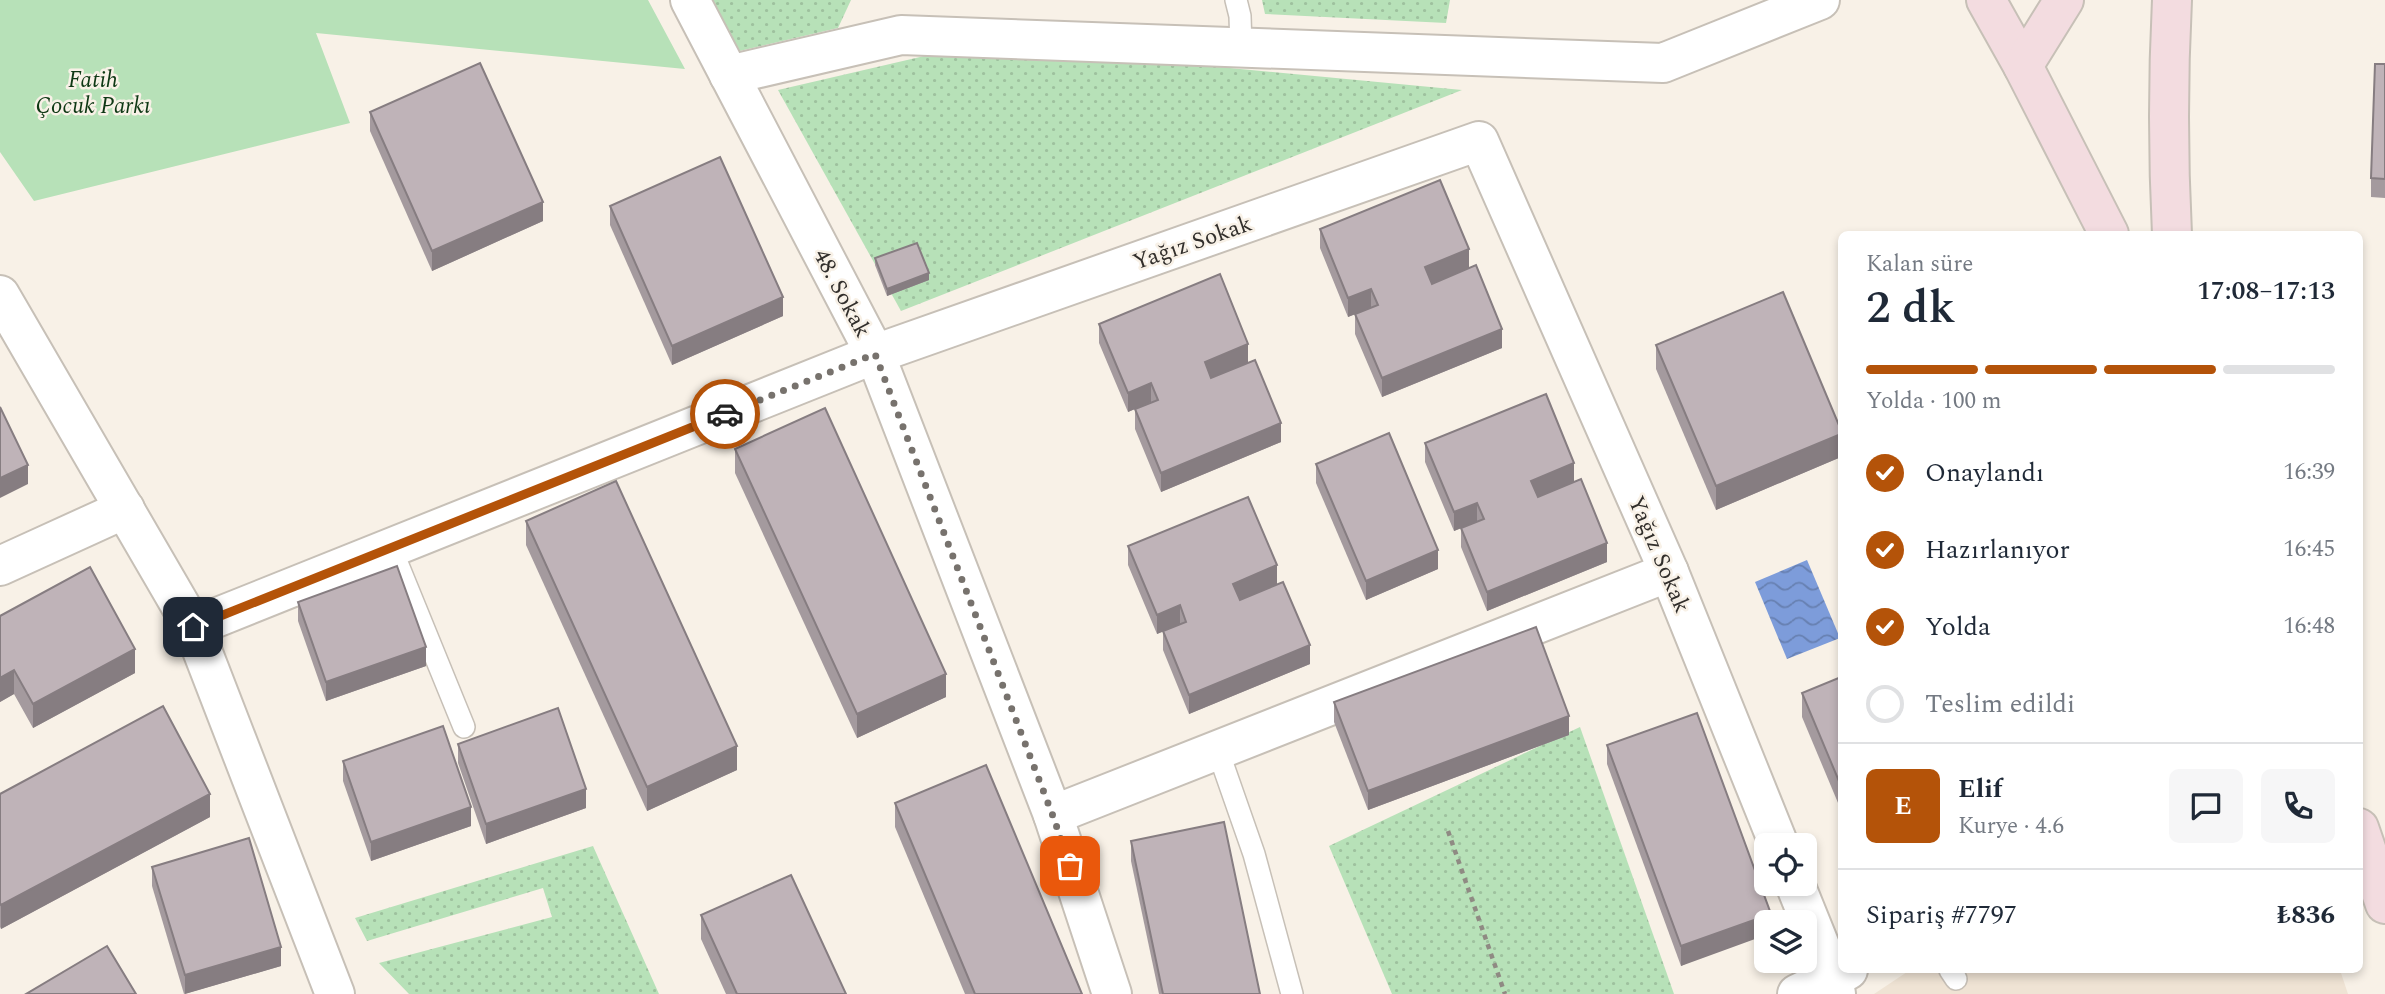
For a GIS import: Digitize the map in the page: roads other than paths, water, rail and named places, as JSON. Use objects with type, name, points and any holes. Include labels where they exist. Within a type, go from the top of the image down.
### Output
[{"type":"main road","points":[[2023,66],[2064,0]]},
{"type":"main road","points":[[2172,0],[2169,69],[2172,231]]},
{"type":"main road","points":[[1992,3],[2107,231]]},
{"type":"main road","points":[[2363,840],[2385,904]]},
{"type":"street","name":"48. Sokak","points":[[690,0],[875,354],[1053,816],[1112,994]]},
{"type":"street","points":[[729,75],[901,35],[1663,63],[1819,0]]},
{"type":"street","name":"Yağız Sokak","points":[[193,627],[875,354],[1479,141],[1669,572],[1774,833]]},
{"type":"street","points":[[0,295],[193,627],[335,994]]},
{"type":"street","points":[[0,566],[125,509]]},
{"type":"street","points":[[1053,816],[1669,572]]},
{"type":"street","points":[[1797,994],[1839,981],[1800,896]]},
{"type":"lane","points":[[1236,0],[1240,16],[1241,47]]},
{"type":"lane","points":[[391,548],[464,727]]},
{"type":"lane","points":[[1219,751],[1254,854],[1292,994]]},
{"type":"water","points":[[1807,560],[1838,639],[1787,659],[1755,582]]},
{"type":"park label","name":"Fatih Çocuk Parkı","points":[[93,92]]}]
